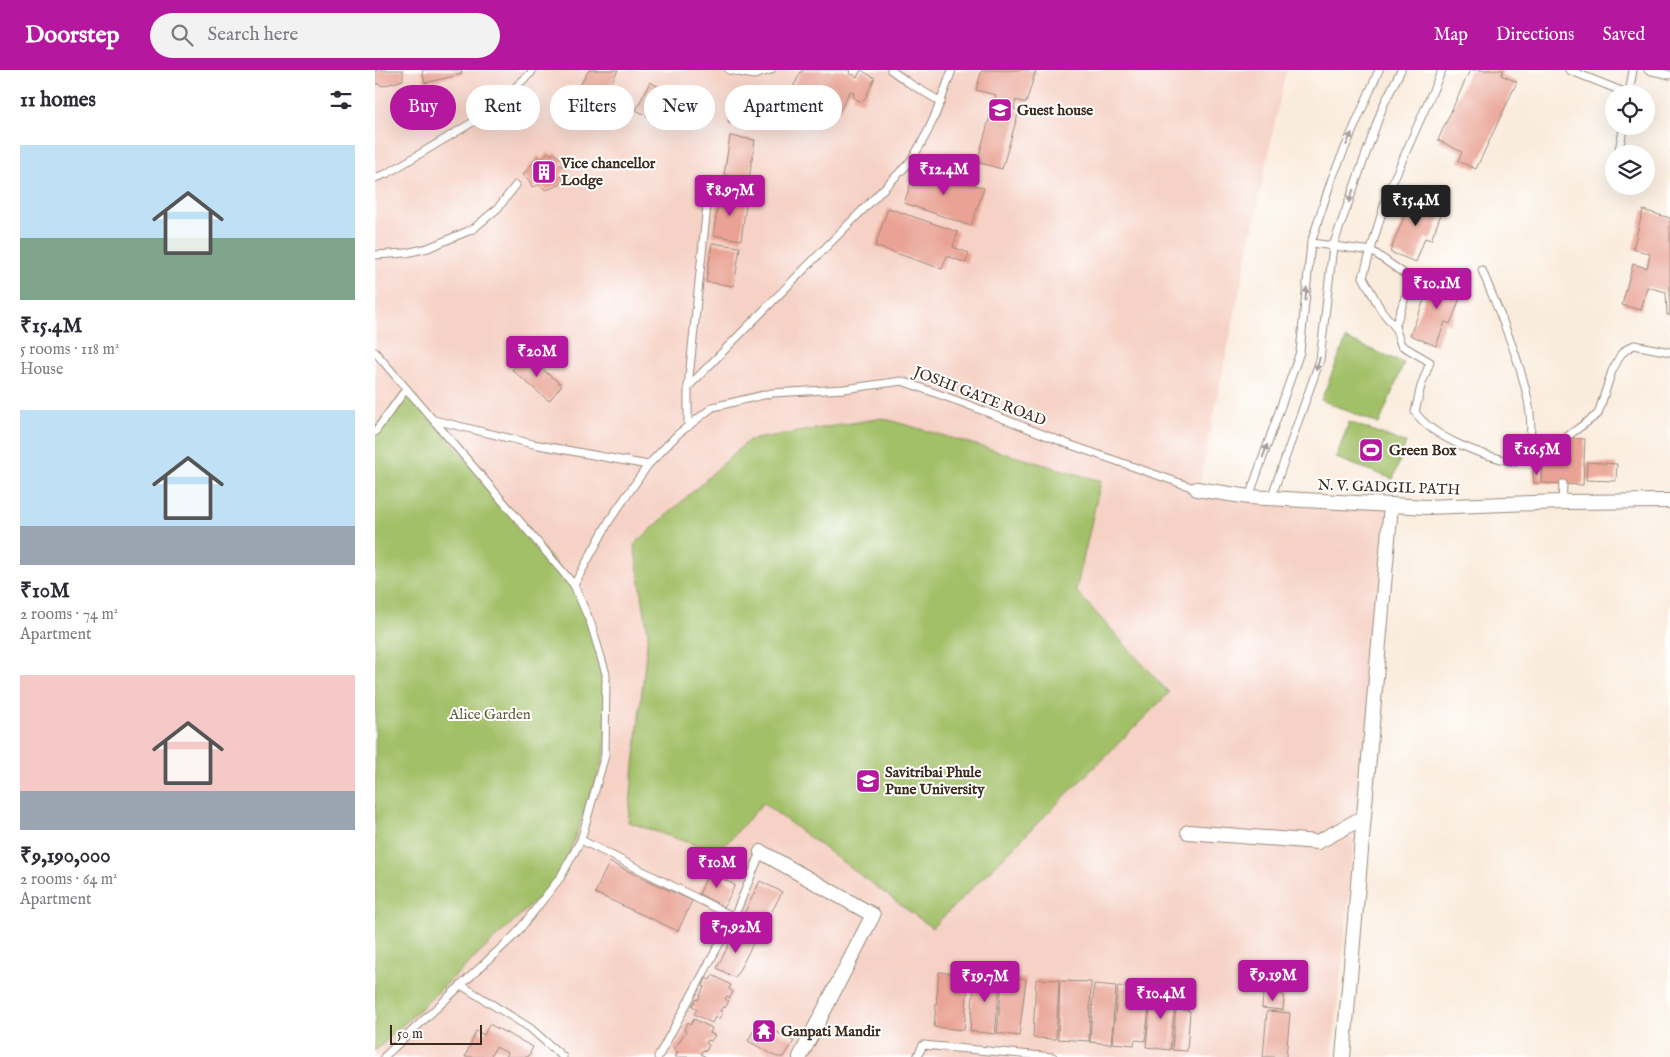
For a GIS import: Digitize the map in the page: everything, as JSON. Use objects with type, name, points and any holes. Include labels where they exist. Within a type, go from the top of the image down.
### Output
[{"type":"street","name":"N. V. GADGIL PATH","points":[[1197,489],[1249,497],[1427,507],[1562,502],[1670,501]]},
{"type":"street","points":[[1343,1057],[1391,504]]},
{"type":"street","points":[[1188,832],[1319,842],[1364,817]]},
{"type":"street","points":[[761,852],[873,915],[800,1057]]},
{"type":"lane","points":[[729,70],[754,74],[771,70]]},
{"type":"lane","points":[[891,70],[941,102]]},
{"type":"lane","points":[[688,387],[909,162],[923,143],[934,121],[951,70]]},
{"type":"lane","points":[[1249,497],[1300,352],[1311,243],[1332,178],[1379,70]]},
{"type":"lane","points":[[1271,498],[1320,360],[1333,246],[1383,106],[1401,70]]},
{"type":"lane","points":[[1442,70],[1387,195],[1363,277],[1381,310],[1395,327],[1401,345],[1430,362],[1421,386],[1415,412],[1419,418],[1453,442],[1497,459],[1515,462],[1523,456],[1529,445],[1531,414],[1517,359],[1482,270]]},
{"type":"lane","points":[[1569,70],[1606,85]]},
{"type":"lane","points":[[1630,85],[1633,70]]},
{"type":"lane","points":[[1648,70],[1670,75]]},
{"type":"lane","points":[[375,178],[388,173],[483,116],[531,72]]},
{"type":"lane","points":[[375,255],[406,253],[428,248],[473,230],[498,208],[516,185]]},
{"type":"lane","points":[[687,427],[688,387],[709,186]]},
{"type":"lane","points":[[1311,243],[1372,251],[1406,275],[1411,280],[1395,327]]},
{"type":"lane","points":[[1565,438],[1597,414],[1612,371],[1621,354],[1627,349],[1634,346],[1670,352]]},
{"type":"lane","points":[[375,352],[574,585],[591,624],[606,674],[605,755],[581,840],[560,878],[516,934],[389,1056]]},
{"type":"lane","name":"JOSHI GATE ROAD","points":[[574,585],[609,521],[648,465],[687,427],[713,407],[772,393],[844,389],[902,381],[1068,444],[1197,489]]},
{"type":"lane","points":[[375,432],[407,388]]},
{"type":"lane","points":[[434,420],[533,444],[648,465]]},
{"type":"lane","points":[[1562,502],[1563,484]]},
{"type":"lane","points":[[581,840],[734,917]]},
{"type":"lane","points":[[658,1057],[734,917],[761,852]]},
{"type":"lane","points":[[461,986],[530,1028],[563,1057]]},
{"type":"lane","points":[[917,1057],[923,1045],[1053,1057]]},
{"type":"shaded area","name":"Savitribai Phule Pune University","points":[[375,70],[1286,70],[1198,490],[1391,505],[1332,1057],[375,1057]]},
{"type":"green space","points":[[1346,339],[1404,363],[1379,424],[1321,400]]},
{"type":"green space","name":"Alice Garden","points":[[406,389],[574,585],[606,674],[605,755],[560,878],[375,1051],[375,430]]},
{"type":"green space","points":[[882,418],[1101,481],[1076,591],[1169,693],[932,928],[763,803],[718,853],[628,822],[648,633],[634,545],[749,440]]},
{"type":"green space","name":"Green Box","points":[[1349,422],[1406,443],[1393,479],[1336,458]]},
{"type":"building","points":[[375,70],[403,70],[403,80],[383,86],[375,83]]},
{"type":"building","points":[[422,70],[461,70],[462,74],[425,83]]},
{"type":"building","points":[[589,70],[618,70],[610,85],[580,85]]},
{"type":"building","points":[[802,70],[850,70],[849,73],[857,77],[861,70],[875,78],[863,102],[853,98],[854,93],[850,91],[842,107],[842,85],[794,85]]},
{"type":"building","points":[[982,70],[1036,70],[1026,103],[1016,100],[1014,109],[1019,111],[1002,169],[977,162],[996,95],[976,90]]},
{"type":"building","points":[[1470,70],[1504,70],[1501,75],[1517,82],[1476,169],[1458,161],[1462,152],[1438,140]]},
{"type":"building","points":[[644,94],[644,114],[636,110]]},
{"type":"building","points":[[730,136],[755,140],[749,179],[724,175]]},
{"type":"building","name":"Vice chancellor Lodge","points":[[548,152],[551,155],[554,153],[563,160],[560,165],[566,168],[560,175],[564,179],[560,185],[546,190],[539,185],[532,187],[529,180],[523,175],[538,156],[542,159]]},
{"type":"building","points":[[917,165],[984,188],[971,226],[904,203]]},
{"type":"building","points":[[720,193],[747,198],[741,240],[713,235]]},
{"type":"building","points":[[1413,194],[1423,198],[1424,195],[1439,201],[1435,209],[1442,212],[1431,240],[1425,238],[1416,262],[1390,252]]},
{"type":"building","points":[[888,208],[958,232],[953,247],[969,253],[966,263],[947,256],[942,269],[875,246]]},
{"type":"building","points":[[1643,210],[1670,218],[1670,315],[1667,315],[1666,292],[1647,287],[1641,310],[1622,305],[1633,264],[1647,268],[1650,254],[1633,249]]},
{"type":"building","points":[[712,243],[740,247],[734,286],[706,282]]},
{"type":"building","points":[[1445,276],[1459,282],[1455,293],[1461,296],[1450,324],[1445,322],[1436,346],[1410,335],[1433,278],[1442,282]]},
{"type":"building","points":[[524,355],[562,385],[549,401],[512,370]]},
{"type":"building","points":[[1544,437],[1585,439],[1583,485],[1542,483]]},
{"type":"building","points":[[1587,462],[1617,464],[1616,481],[1586,480]]},
{"type":"building","points":[[1533,469],[1541,469],[1541,483],[1534,483]]},
{"type":"building","points":[[609,862],[692,901],[678,931],[595,893]]},
{"type":"building","points":[[709,872],[735,885],[724,907],[699,894]]},
{"type":"building","points":[[760,881],[782,892],[762,930],[742,918]]},
{"type":"building","points":[[736,930],[755,940],[735,978],[717,968]]},
{"type":"building","points":[[939,972],[969,975],[964,1030],[934,1027]]},
{"type":"building","points":[[975,973],[1001,976],[995,1034],[970,1031]]},
{"type":"building","points":[[713,975],[731,985],[729,989],[733,992],[730,998],[727,996],[725,999],[729,1001],[725,1008],[723,1006],[720,1011],[723,1012],[719,1019],[715,1017],[712,1023],[694,1014],[697,1009],[692,1006],[696,999],[698,1000],[706,978],[710,980]]},
{"type":"building","points":[[1003,976],[1026,979],[1019,1036],[997,1033]]},
{"type":"building","points":[[1036,979],[1059,980],[1056,1039],[1033,1038]]},
{"type":"building","points":[[1060,981],[1091,982],[1089,1041],[1058,1039]]},
{"type":"building","points":[[1094,984],[1116,986],[1111,1044],[1090,1042]]},
{"type":"building","points":[[1118,986],[1140,989],[1140,1000],[1141,988],[1151,989],[1145,1041],[1135,1040],[1134,1045],[1112,1043]]},
{"type":"building","points":[[1152,990],[1176,993],[1170,1050],[1146,1047]]},
{"type":"building","points":[[1263,993],[1284,995],[1283,1010],[1262,1008]]},
{"type":"building","points":[[1176,1009],[1190,1011],[1187,1051],[1172,1050]]},
{"type":"building","points":[[1267,1011],[1290,1013],[1286,1057],[1263,1057]]},
{"type":"building","points":[[694,1019],[712,1028],[710,1033],[715,1035],[711,1041],[708,1040],[706,1043],[709,1045],[706,1051],[703,1050],[701,1054],[706,1057],[675,1057],[678,1052],[673,1050],[686,1031],[684,1030],[688,1022],[691,1024]]},
{"type":"building","name":"Ganpati Mandir","points":[[758,1022],[794,1041],[784,1057],[777,1057],[748,1041]]},
{"type":"building","points":[[489,1024],[533,1047],[528,1057],[506,1057],[508,1053],[496,1047],[490,1057],[465,1057],[476,1031],[484,1035]]},
{"type":"place","name":"Guest house","points":[[1000,110]]},
{"type":"place","name":"Vice chancellor Lodge","points":[[544,172]]},
{"type":"place","name":"Green Box","points":[[1371,450]]},
{"type":"place","name":"Savitribai Phule Pune University","points":[[868,781]]},
{"type":"place","name":"Ganpati Mandir","points":[[764,1031]]}]
